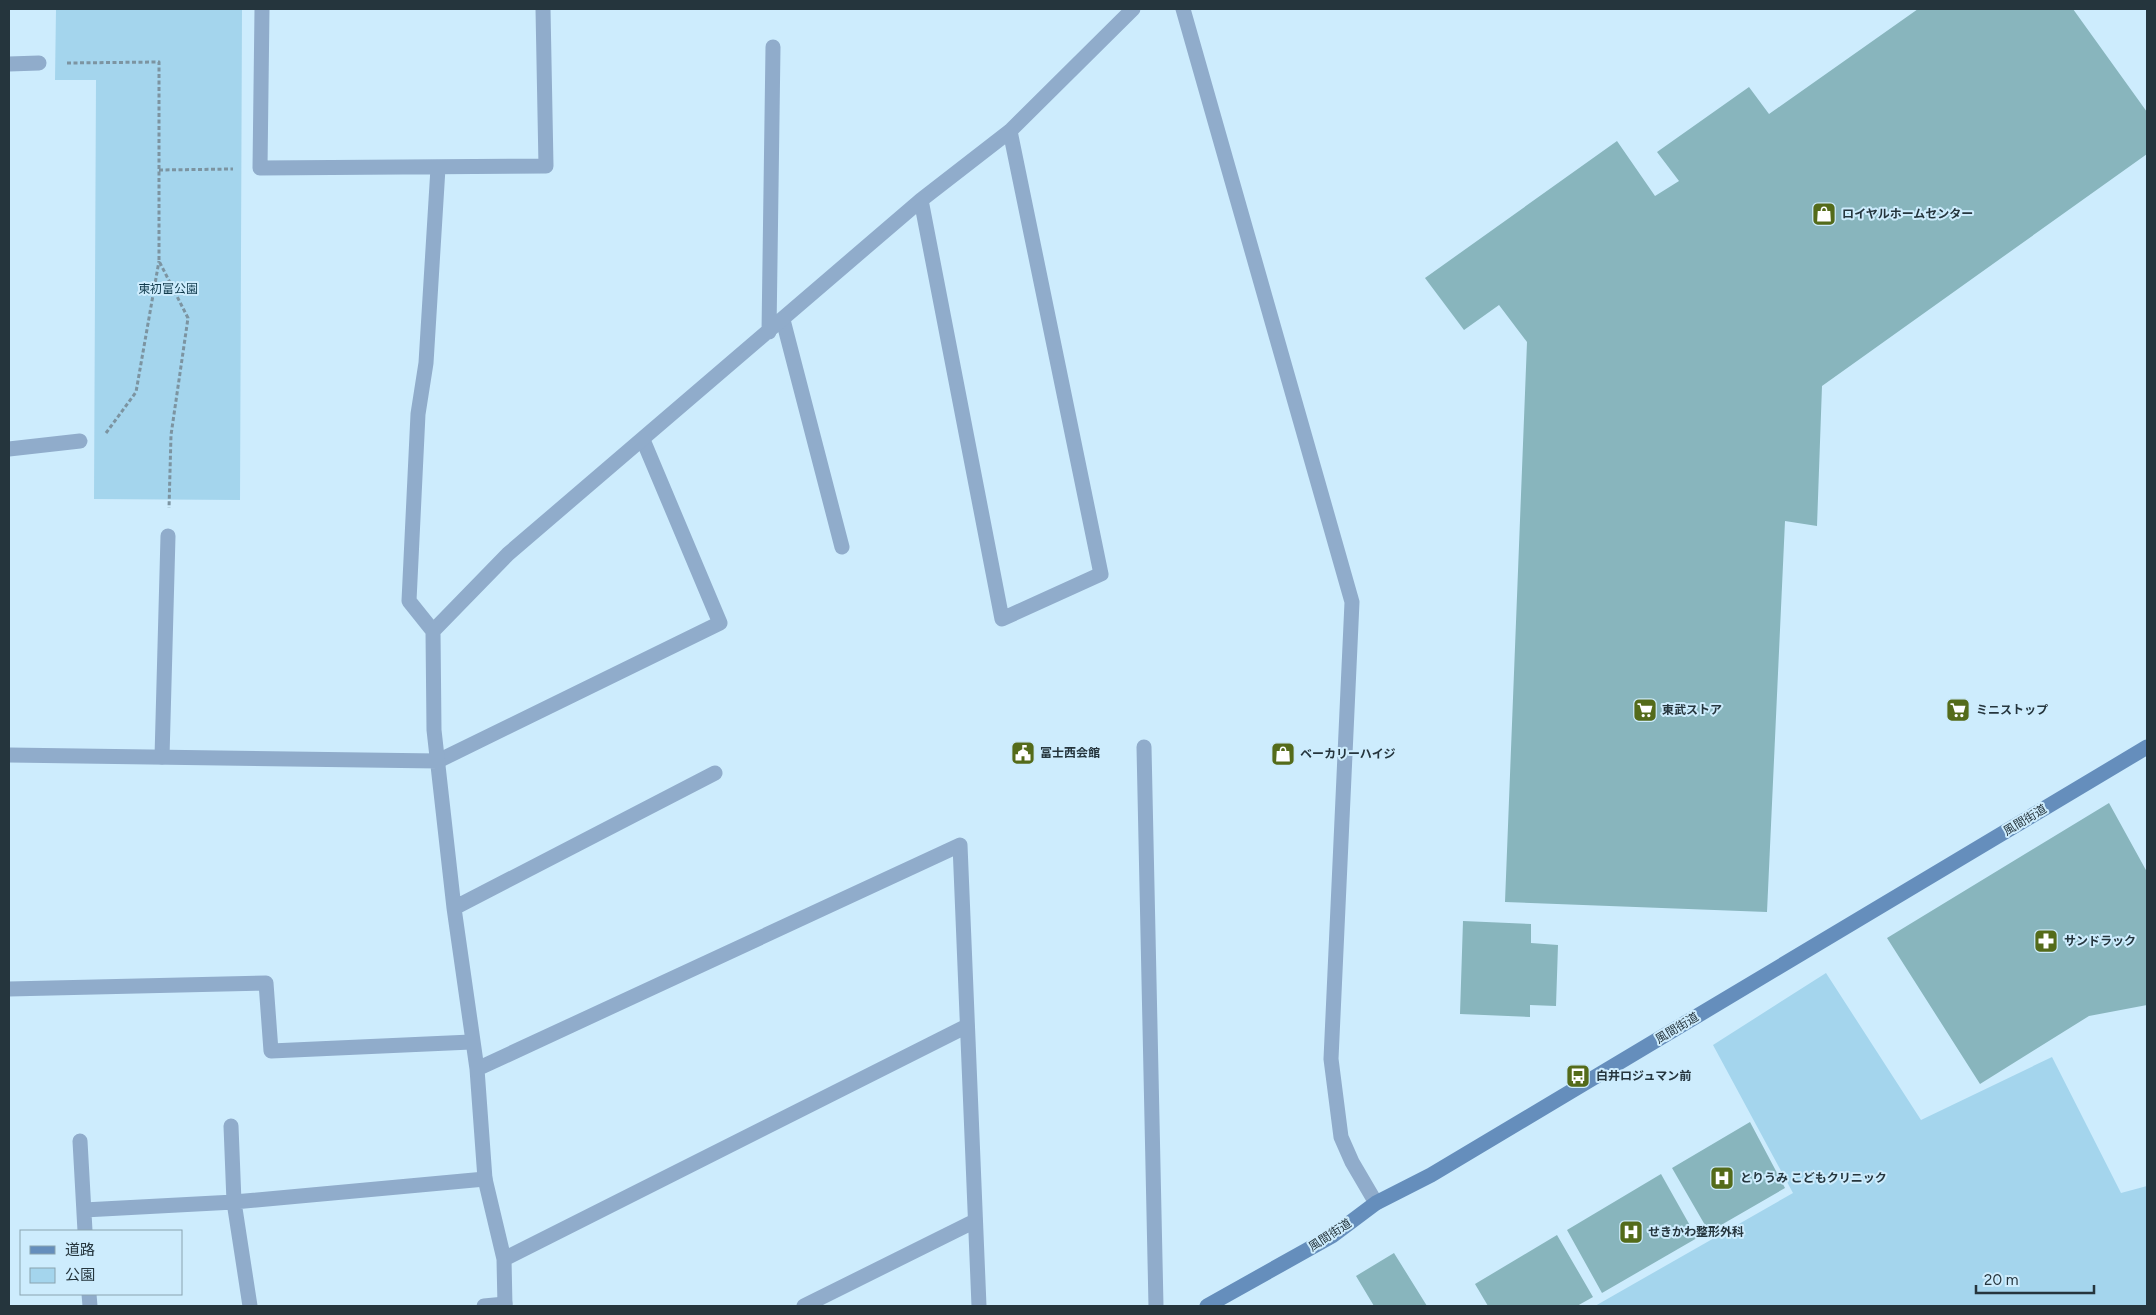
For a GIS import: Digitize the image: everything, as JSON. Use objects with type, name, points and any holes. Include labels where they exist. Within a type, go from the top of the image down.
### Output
[{"type":"street","points":[[262,9],[260,168],[546,166],[544,9]]},
{"type":"street","points":[[433,630],[508,554],[784,320],[921,200],[1010,131],[1133,9]]},
{"type":"street","points":[[1183,9],[1352,602],[1331,1060],[1341,1137],[1352,1162],[1376,1203]]},
{"type":"street","points":[[769,332],[773,47]]},
{"type":"street","points":[[9,64],[40,63]]},
{"type":"street","points":[[921,200],[1002,619],[1101,574],[1010,131]]},
{"type":"street","points":[[438,168],[426,363],[418,414],[409,601],[433,630],[434,730],[454,908],[471,1042],[477,1069],[485,1179],[504,1260],[505,1305],[484,1306]]},
{"type":"street","points":[[784,320],[842,547]]},
{"type":"street","points":[[9,756],[438,761],[720,623],[643,440]]},
{"type":"street","points":[[9,449],[80,441]]},
{"type":"street","points":[[162,757],[168,536]]},
{"type":"street","points":[[1144,747],[1156,1306]]},
{"type":"street","name":"風間街道","points":[[1206,1306],[1332,1236],[1376,1203],[1431,1175],[2147,748]]},
{"type":"street","points":[[454,908],[715,772]]},
{"type":"street","points":[[477,1069],[960,845],[979,1306]]},
{"type":"street","points":[[9,989],[266,983],[270,1050],[471,1042]]},
{"type":"street","points":[[504,1260],[967,1026]]},
{"type":"street","points":[[231,1126],[234,1202],[250,1306]]},
{"type":"street","points":[[80,1141],[85,1230]]},
{"type":"street","points":[[84,1210],[234,1202],[485,1179]]},
{"type":"street","points":[[804,1306],[975,1221]]},
{"type":"path","points":[[40,63],[159,62],[159,260],[136,392],[103,438],[80,441]]},
{"type":"path","points":[[159,170],[260,168]]},
{"type":"path","points":[[159,260],[188,318],[172,435],[168,536]]},
{"type":"green space","name":"東初富公園","points":[[56,9],[242,9],[240,500],[94,499],[96,80],[55,80]]},
{"type":"green space","points":[[1826,973],[1921,1120],[2052,1057],[2121,1193],[2147,1186],[2147,1306],[1595,1306],[1793,1193],[1713,1045]]},
{"type":"building","points":[[1918,9],[2073,9],[2147,112],[2147,154],[1822,386],[1817,526],[1785,521],[1767,912],[1505,902],[1527,342],[1499,305],[1464,330],[1425,278],[1617,141],[1655,196],[1679,181],[1657,152],[1749,87],[1769,114]]},
{"type":"building","points":[[2109,803],[2147,872],[2147,1005],[2089,1016],[1980,1084],[1887,938]]},
{"type":"building","points":[[1463,921],[1531,924],[1531,943],[1558,945],[1556,1006],[1530,1005],[1530,1017],[1460,1014]]},
{"type":"building","points":[[1750,1122],[1785,1188],[1709,1232],[1672,1168]]},
{"type":"building","points":[[1661,1174],[1697,1238],[1602,1293],[1567,1230]]},
{"type":"building","points":[[1557,1235],[1593,1297],[1577,1306],[1488,1306],[1475,1284]]},
{"type":"building","points":[[1394,1253],[1427,1306],[1374,1306],[1356,1276]]},
{"type":"place","name":"ロイヤルホームセンター","points":[[1824,214]]},
{"type":"place","name":"東武ストア","points":[[1645,710]]},
{"type":"place","name":"ミニストップ","points":[[1958,710]]},
{"type":"place","name":"冨士西会館","points":[[1023,753]]},
{"type":"place","name":"ベーカリーハイジ","points":[[1283,754]]},
{"type":"place","name":"サンドラック","points":[[2046,941]]},
{"type":"place","name":"白井ロジュマン前","points":[[1578,1076]]},
{"type":"place","name":"とりうみ こどもクリニック","points":[[1722,1178]]},
{"type":"place","name":"せきかわ整形外科","points":[[1631,1232]]}]
